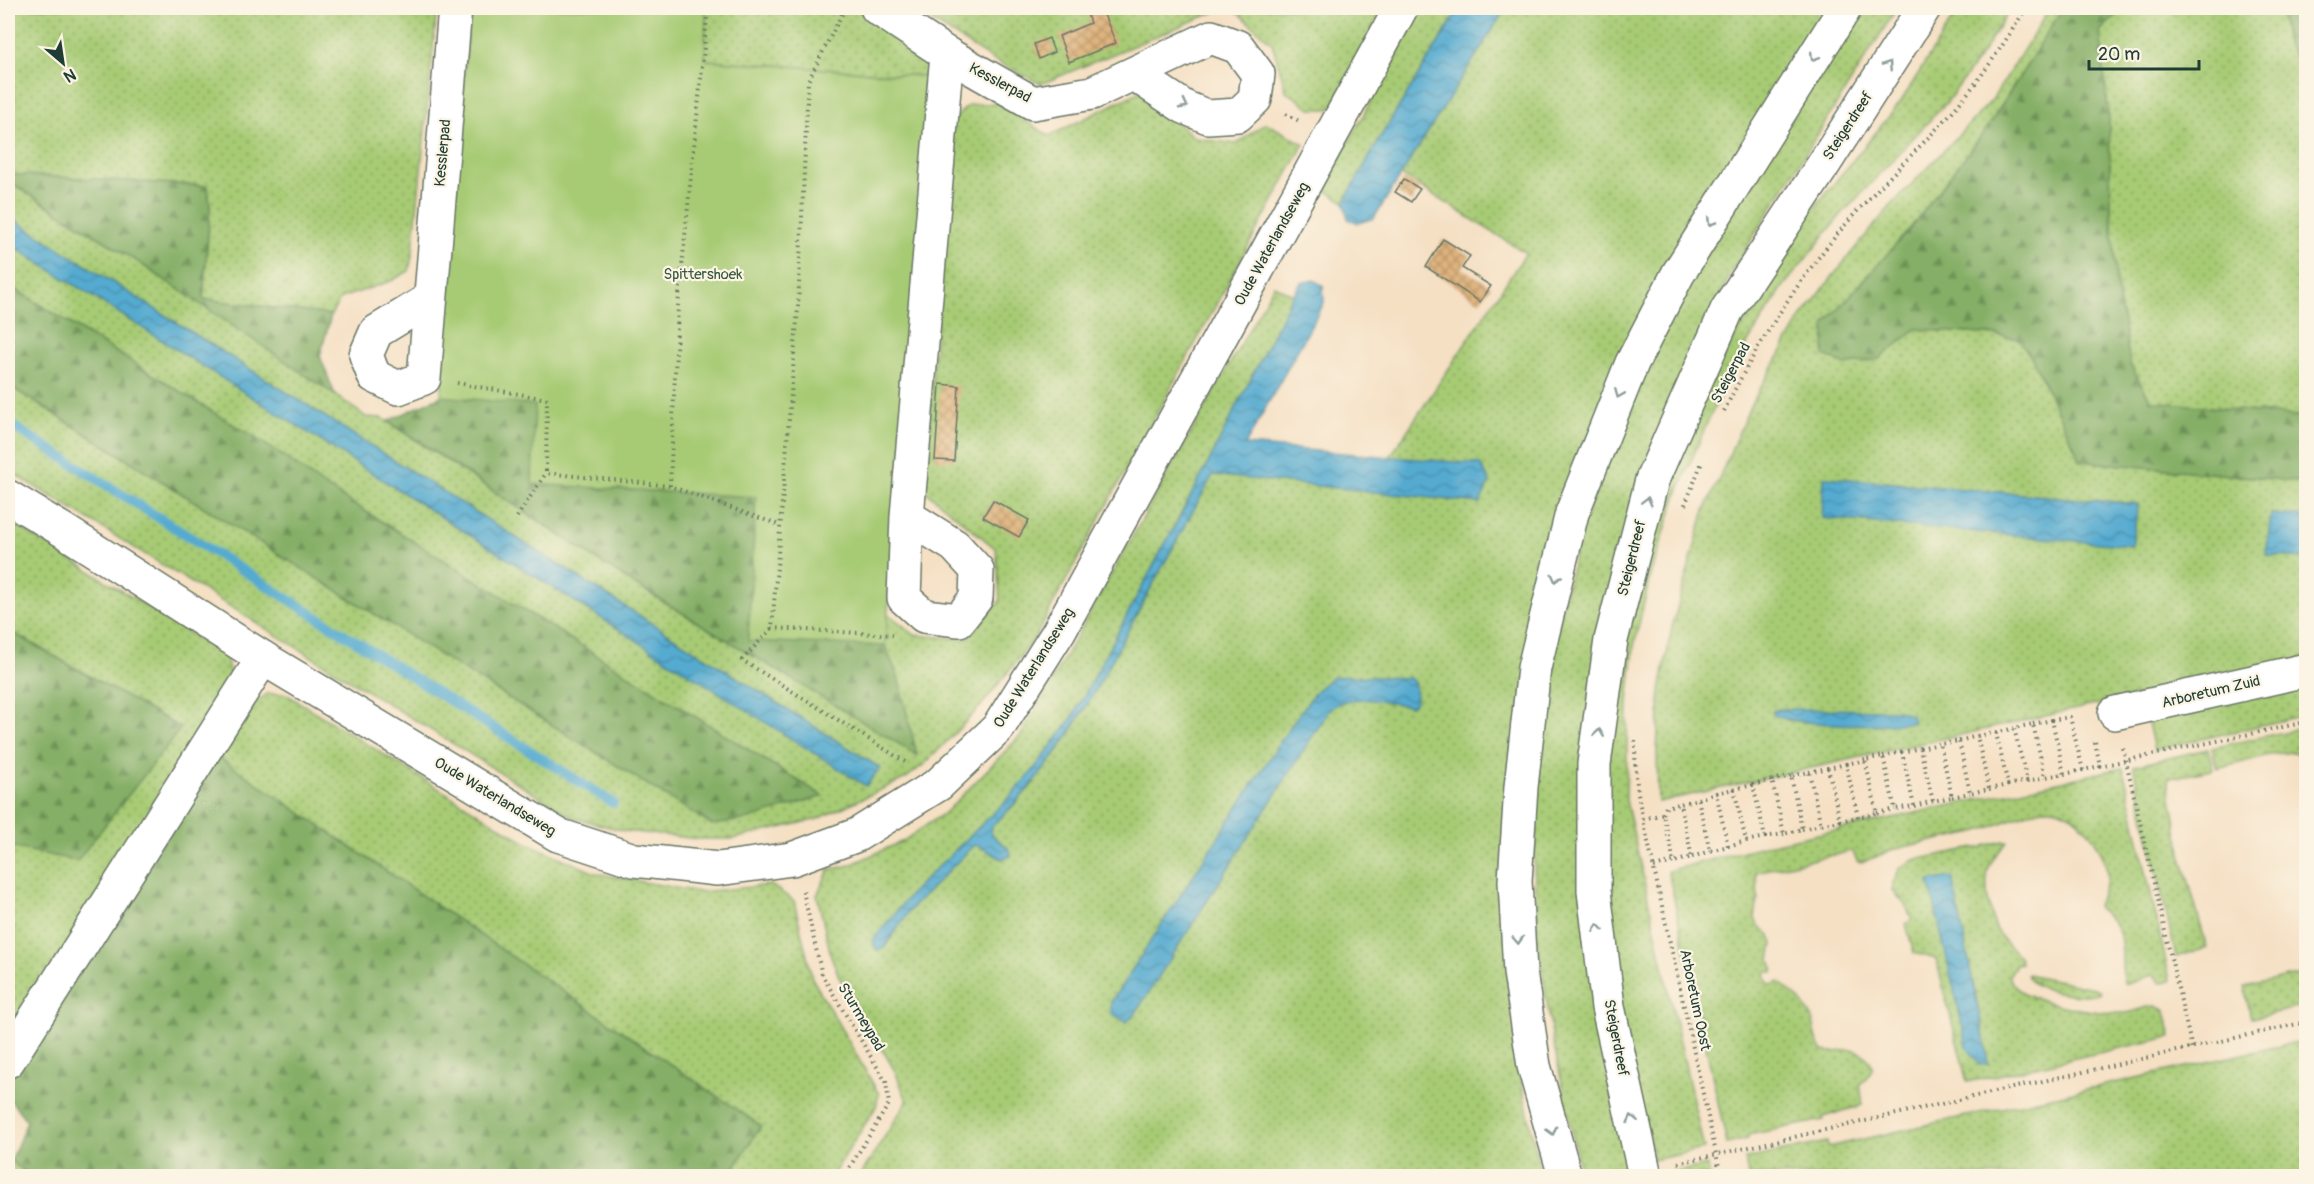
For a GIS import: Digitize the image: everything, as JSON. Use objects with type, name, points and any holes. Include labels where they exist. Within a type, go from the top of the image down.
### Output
[{"type":"main road","name":"Kesslerpad","points":[[424,378],[455,8]]},
{"type":"main road","name":"Kesslerpad","points":[[877,8],[947,54],[1033,103],[1092,93],[1134,74]]},
{"type":"main road","name":"Oude Waterlandseweg","points":[[8,497],[263,658],[558,835],[634,860],[707,868],[718,869],[792,859],[857,835],[939,784],[998,728],[1059,631],[1401,8]]},
{"type":"main road","points":[[1565,1176],[1534,1066],[1520,972],[1515,881],[1521,787],[1537,657],[1572,513],[1632,363],[1678,274],[1845,8]]},
{"type":"main road","name":"Steigerdreef","points":[[1644,1174],[1608,1007],[1594,891],[1594,764],[1611,640],[1652,480],[1726,310],[1822,167],[1924,8]]},
{"type":"main road","points":[[907,516],[956,546],[977,570],[976,598],[959,620],[924,616],[904,598],[907,516],[947,54]]},
{"type":"main road","points":[[424,378],[398,388],[374,376],[366,355],[376,332],[430,299]]},
{"type":"main road","points":[[8,1061],[263,658]]},
{"type":"main road","name":"Arboretum Zuid","points":[[2115,713],[2307,670]]},
{"type":"path","points":[[670,486],[678,306],[708,8]]},
{"type":"path","points":[[845,8],[808,81],[798,308],[772,628],[742,660],[939,784]]},
{"type":"path","name":"Steigerpad","points":[[1720,419],[1754,355],[1813,266],[1857,211],[1952,112],[2007,39],[2026,8]]},
{"type":"path","points":[[424,378],[547,399],[546,473],[517,517]]},
{"type":"path","points":[[1684,507],[1704,458]]},
{"type":"path","points":[[546,473],[670,486],[779,525]]},
{"type":"path","points":[[772,628],[893,636],[904,598]]},
{"type":"path","points":[[2115,713],[2192,1049]]},
{"type":"path","points":[[1674,862],[1663,814],[1666,807],[1772,780],[2070,717],[2083,770]]},
{"type":"path","points":[[2052,720],[2064,774]]},
{"type":"path","points":[[2126,761],[2307,722]]},
{"type":"path","points":[[2033,724],[2045,777]]},
{"type":"path","points":[[2014,728],[2027,781]]},
{"type":"path","points":[[1995,733],[2008,786]]},
{"type":"path","points":[[1977,736],[1989,789]]},
{"type":"path","points":[[1635,738],[1638,807],[1643,819],[1663,814]]},
{"type":"path","points":[[1959,741],[1970,793]]},
{"type":"path","points":[[1940,744],[1952,797]]},
{"type":"path","points":[[1920,748],[1933,801]]},
{"type":"path","points":[[1902,752],[1914,806]]},
{"type":"path","points":[[1883,756],[1895,809]]},
{"type":"path","points":[[1865,760],[1877,813]]},
{"type":"path","points":[[1846,764],[1858,817]]},
{"type":"path","points":[[1654,867],[1746,841],[2100,766]]},
{"type":"path","points":[[1828,768],[1840,821]]},
{"type":"path","points":[[1809,772],[1821,825]]},
{"type":"path","points":[[1791,776],[1802,829]]},
{"type":"path","points":[[1772,780],[1784,834]]},
{"type":"path","points":[[1753,785],[1765,837]]},
{"type":"path","points":[[1734,789],[1746,841]]},
{"type":"path","points":[[1716,793],[1728,846]]},
{"type":"path","points":[[1698,799],[1710,851]]},
{"type":"path","points":[[1680,804],[1692,857]]},
{"type":"path","name":"Arboretum Oost","points":[[1643,819],[1721,1176]]},
{"type":"path","name":"Sturmeypad","points":[[792,859],[800,879],[822,975],[886,1082],[889,1104],[844,1176]]},
{"type":"path","points":[[1644,1174],[1717,1155],[2307,1022]]},
{"type":"green space","points":[[8,8],[437,8],[413,251],[409,271],[391,281],[341,298],[331,315],[203,299],[210,208],[208,186],[8,174]]},
{"type":"green space","name":"Spittershoek","points":[[469,8],[706,8],[705,60],[934,77],[885,646],[748,641],[756,497],[532,484],[535,405],[441,396]]},
{"type":"green space","points":[[706,8],[856,8],[924,53],[934,77],[705,60]]},
{"type":"green space","points":[[912,8],[1224,8],[1041,84],[993,60]]},
{"type":"green space","points":[[1233,8],[1383,8],[1331,109],[1312,109],[1286,91],[1272,43]]},
{"type":"green space","points":[[1422,8],[1460,8],[1384,131],[1344,202],[1323,189]]},
{"type":"green space","points":[[1506,8],[1836,8],[1650,306],[1546,569],[1516,1056],[1541,1176],[860,1176],[907,1101],[895,1071],[839,977],[831,956],[817,895],[829,870],[850,865],[903,841],[947,811],[1021,735],[1274,285],[1293,295],[1204,471],[1072,718],[1032,772],[1010,797],[914,890],[884,948],[910,910],[973,846],[977,845],[1002,859],[1008,848],[991,834],[992,826],[1034,782],[1084,711],[1213,475],[1480,503],[1480,464],[1389,458],[1526,253],[1400,174]]},
{"type":"green space","points":[[1860,8],[1897,8],[1730,274],[1675,398],[1581,755],[1635,1176],[1581,1176],[1553,1041],[1537,938],[1534,863],[1538,755],[1553,648],[1579,535],[1647,356],[1718,235]]},
{"type":"green space","points":[[1959,8],[2011,8],[1947,102],[1840,216],[1783,287],[1740,355],[1710,416],[1676,497],[1651,572],[1634,646],[1628,702],[1626,800],[1704,1149],[1653,1160],[1619,1006],[1601,787],[1620,637],[1670,467],[1721,360],[1809,214],[1900,103]]},
{"type":"green space","points":[[2050,8],[2063,8],[1988,127],[1909,230],[1825,324],[1879,359],[1916,329],[2019,339],[2032,358],[2081,461],[2306,482],[2306,517],[2271,514],[2267,555],[2306,558],[2306,658],[1658,802],[1657,751],[1660,691],[1672,627],[1704,513],[1751,404],[1803,315],[1851,253],[1888,209],[1992,100]],"holes":[[[1824,477],[2137,504],[2132,545],[1823,518]],[[1786,720],[1913,721],[1879,725]]]},
{"type":"green space","points":[[2063,8],[2124,8],[2100,31],[2109,122],[2111,210],[2116,280],[2130,364],[2151,401],[2306,417],[2306,482],[2081,461],[2032,358],[2019,339],[1916,329],[1879,359],[1845,365],[1824,355],[1825,324],[1909,230],[1988,127]]},
{"type":"green space","points":[[2124,8],[2293,8],[2281,14],[2286,42],[2306,75],[2306,417],[2151,401],[2130,364],[2116,280],[2111,210],[2109,122],[2100,31]]},
{"type":"green space","points":[[2293,8],[2306,8],[2306,75],[2286,42],[2281,14]]},
{"type":"green space","points":[[1141,91],[1195,138],[1236,144],[1266,123],[1304,144],[1034,639],[981,706],[926,763],[906,778],[818,819],[733,839],[699,839],[625,831],[574,818],[8,470],[8,385],[712,825],[823,796],[326,487],[276,451],[8,285],[8,242],[880,768],[8,216],[8,181],[135,260],[366,417],[382,418],[631,582],[916,754],[898,677],[885,646],[887,613],[915,635],[967,639],[1000,601],[996,549],[924,490],[952,120],[969,105],[998,103],[1049,136]]},
{"type":"green space","points":[[8,174],[208,186],[210,208],[203,299],[331,315],[320,356],[335,395],[135,260],[8,181]]},
{"type":"green space","points":[[8,285],[276,451],[326,487],[823,796],[749,819],[712,825],[8,385]]},
{"type":"green space","points":[[441,396],[535,404],[533,484],[756,497],[748,641],[885,646],[898,677],[917,755],[631,582],[388,421]]},
{"type":"green space","points":[[8,520],[226,656],[232,682],[8,1039],[8,842],[12,847],[181,728],[8,630]]},
{"type":"green space","points":[[8,630],[181,728],[77,861],[12,847],[8,842]]},
{"type":"green space","points":[[2304,683],[2306,715],[2154,750],[2147,718]]},
{"type":"green space","points":[[267,694],[286,694],[525,842],[595,873],[699,892],[771,885],[794,901],[812,978],[879,1094],[876,1107],[832,1176],[729,1176],[761,1126],[217,756],[251,706]]},
{"type":"green space","points":[[2306,727],[2306,784],[2300,757],[2294,752],[2273,754],[2217,769],[2212,748]]},
{"type":"green space","points":[[2208,749],[2213,770],[2170,778],[2168,781],[2182,857],[2207,948],[2176,957],[2133,766]]},
{"type":"green space","points":[[217,756],[761,1126],[729,1176],[31,1176],[11,1161],[27,1121],[8,1097],[10,1079]]},
{"type":"green space","points":[[2123,768],[2170,980],[2160,983],[2154,975],[2131,983],[2124,983],[2121,943],[2116,925],[2097,906],[2107,880],[2107,869],[2103,857],[2090,833],[2070,815],[2059,809],[2040,810],[1982,830],[1896,849],[1863,861],[1858,862],[1852,851],[1756,872],[1758,898],[1755,918],[1758,925],[1770,935],[1773,943],[1770,960],[1774,971],[1765,972],[1767,982],[1772,985],[1779,982],[1803,1003],[1810,1014],[1823,1051],[1855,1050],[1866,1057],[1873,1066],[1860,1085],[1863,1105],[1823,1117],[1824,1120],[1748,1135],[1748,1139],[1727,1144],[1668,871],[1767,845]]},
{"type":"green space","points":[[2007,841],[1990,865],[1987,894],[1995,926],[2020,960],[2021,964],[2016,965],[2010,974],[2013,984],[2023,992],[2039,999],[2077,1009],[2124,1013],[2156,1006],[2165,1010],[2171,1037],[1967,1082],[1936,959],[1914,953],[1906,924],[1912,919],[1906,906],[1893,890],[1893,883],[1900,868],[1914,860]],"holes":[[[1952,877],[1988,1063],[1930,881]]]},
{"type":"green space","points":[[2306,973],[2306,1006],[2251,1018],[2244,987]]},
{"type":"green space","points":[[2027,974],[2094,988],[2100,990],[2101,993],[2084,995],[2048,990],[2031,980]]},
{"type":"green space","points":[[2306,1040],[2306,1176],[1748,1176],[1745,1159],[1827,1142],[1828,1147]]},
{"type":"green space","points":[[11,1161],[31,1176],[8,1176],[8,1166]]},
{"type":"green space","points":[[1707,1165],[1710,1176],[1657,1176]]},
{"type":"water","points":[[1460,8],[1506,8],[1374,218],[1359,223],[1348,219],[1344,202],[1384,131]]},
{"type":"water","points":[[8,216],[880,768],[866,786],[8,243]]},
{"type":"water","points":[[1314,280],[1323,286],[1324,303],[1245,445],[1480,464],[1490,481],[1480,503],[1213,475],[1067,737],[1033,783],[992,826],[991,834],[1008,848],[1011,856],[1002,859],[978,845],[973,846],[910,910],[884,948],[876,950],[873,940],[914,890],[1010,797],[1032,772],[1072,718],[1204,471],[1293,295],[1301,283]]},
{"type":"water","points":[[1824,477],[2138,504],[2132,546],[1822,518]]},
{"type":"water","points":[[2271,514],[2306,517],[2306,558],[2266,555]]},
{"type":"water","points":[[1346,676],[1410,678],[1415,684],[1416,702],[1411,706],[1358,699],[1338,704],[1330,709],[1135,1014],[1126,1022],[1111,1013],[1111,1002],[1292,724],[1316,691],[1331,678]]},
{"type":"water","points":[[1774,710],[1898,710],[1911,715],[1913,722],[1863,725],[1817,723],[1781,718],[1772,713]]},
{"type":"water","points":[[1952,877],[1988,1064],[1980,1065],[1967,1046],[1929,881]]},
{"type":"building","points":[[1101,8],[1116,43],[1069,62],[1059,36],[1090,23],[1086,11]]},
{"type":"building","points":[[1049,38],[1054,52],[1039,59],[1034,44]]},
{"type":"building","points":[[1404,179],[1420,189],[1411,202],[1395,192]]},
{"type":"building","points":[[1443,239],[1470,256],[1462,268],[1491,286],[1480,302],[1426,267]]},
{"type":"building","points":[[940,384],[959,386],[954,461],[935,460]]},
{"type":"building","points":[[993,500],[1029,520],[1019,537],[983,517]]},
{"type":"waterway","points":[[8,423],[613,803]]}]
